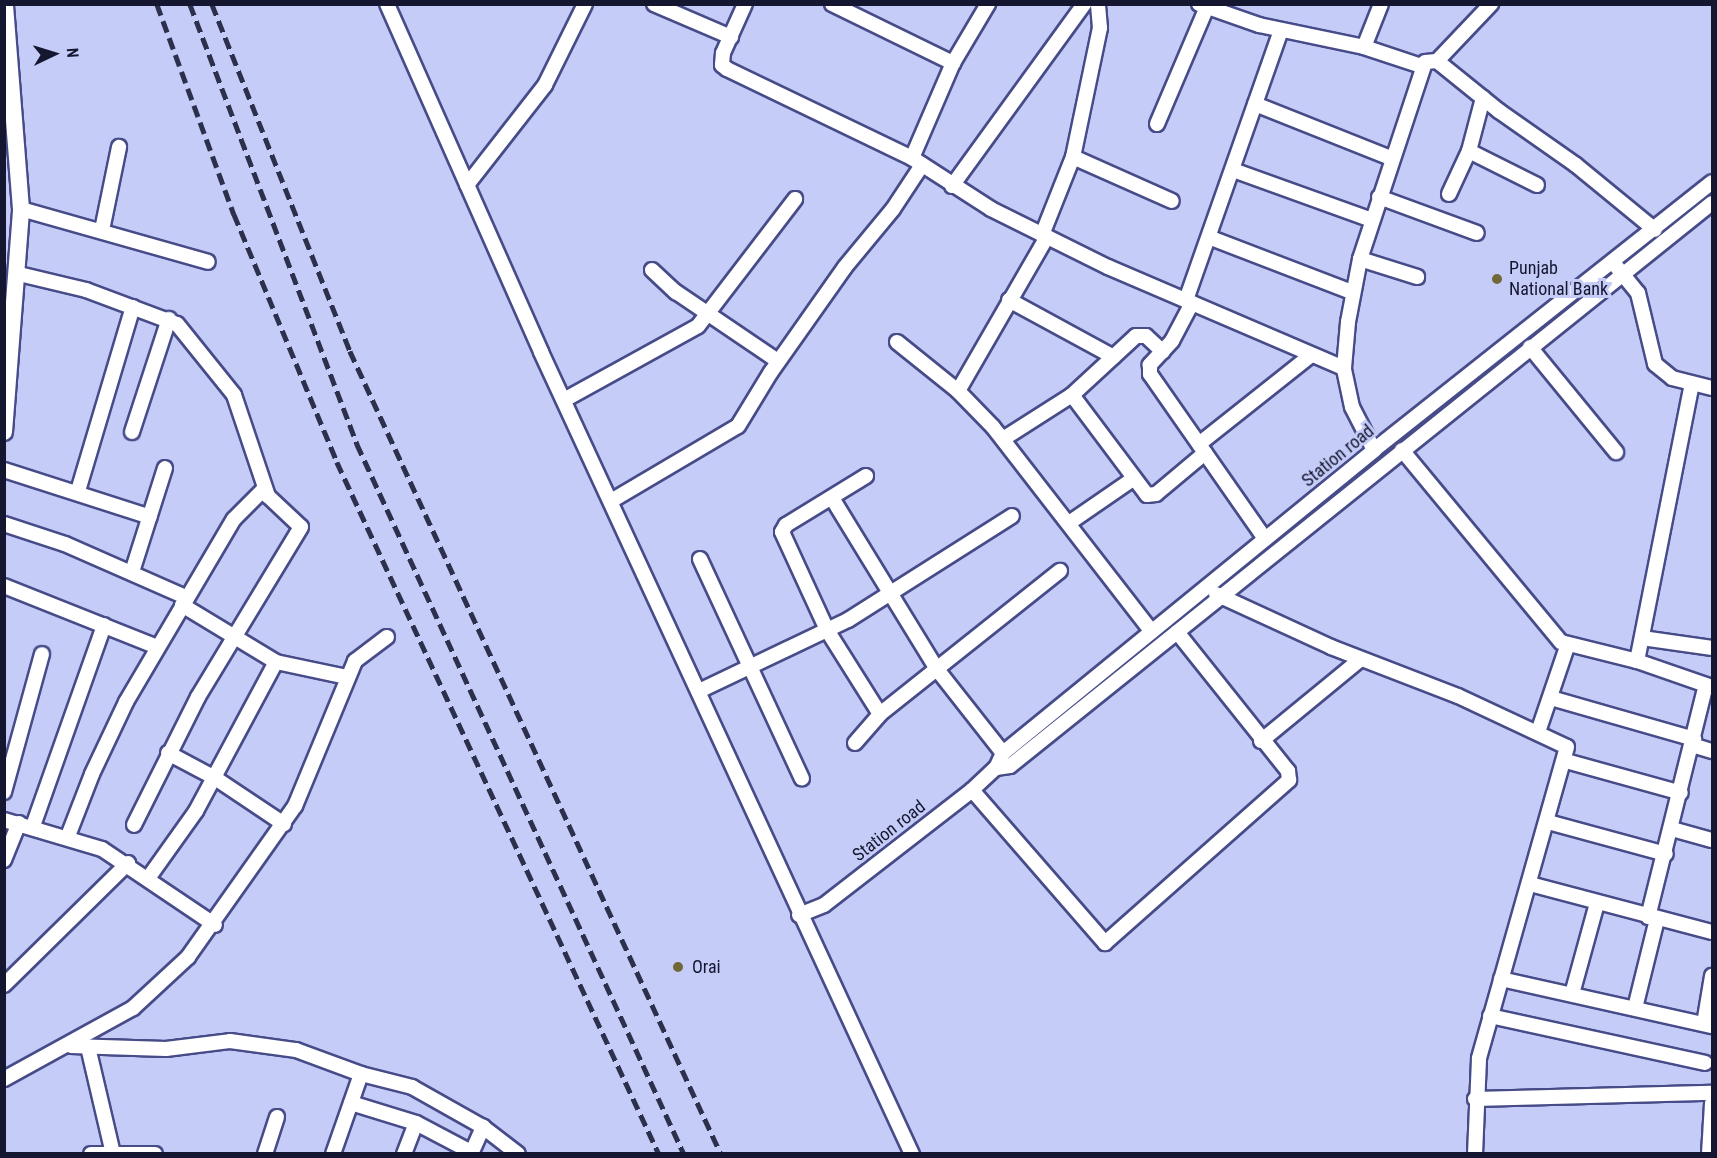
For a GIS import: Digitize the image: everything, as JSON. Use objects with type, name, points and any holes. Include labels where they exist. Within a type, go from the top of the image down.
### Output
[{"type":"street","points":[[4,432],[19,274],[21,209],[5,32],[5,4]]},
{"type":"street","points":[[387,4],[466,185],[699,691],[799,915],[912,1154]]},
{"type":"street","points":[[466,185],[545,85],[585,4]]},
{"type":"street","points":[[654,4],[730,37]]},
{"type":"street","points":[[745,4],[722,60],[727,69],[917,161],[952,186],[1045,236],[1310,356],[1344,368]]},
{"type":"street","points":[[832,4],[953,63]]},
{"type":"street","points":[[611,501],[731,433],[845,267],[893,209],[917,161],[953,63],[988,4]]},
{"type":"street","points":[[952,186],[1084,4]]},
{"type":"street","points":[[958,391],[1045,236],[1073,158],[1100,27],[1098,4]]},
{"type":"street","points":[[1364,47],[1381,4]]},
{"type":"street","points":[[1437,61],[1491,4]]},
{"type":"street","points":[[1156,124],[1203,6],[1281,30],[1364,47],[1421,66]]},
{"type":"street","points":[[1265,539],[1150,374],[1150,365],[1163,352],[1189,301],[1281,30]]},
{"type":"street","points":[[1374,450],[1352,407],[1344,368],[1352,292],[1360,259],[1421,66],[1430,59],[1437,61],[1483,98],[1576,165],[1655,230]]},
{"type":"street","points":[[1449,194],[1469,151],[1483,98]]},
{"type":"street","points":[[1255,104],[1391,158]]},
{"type":"street","points":[[102,230],[119,147]]},
{"type":"street","points":[[1469,151],[1537,185]]},
{"type":"street","points":[[1073,158],[1172,201]]},
{"type":"street","points":[[1233,170],[1372,220]]},
{"type":"street","name":"Station road","points":[[996,768],[1010,766],[1530,347],[1655,230],[1713,182]]},
{"type":"street","points":[[1379,197],[1477,233]]},
{"type":"street","points":[[564,400],[684,336],[711,314],[795,199]]},
{"type":"street","name":"Station road","points":[[799,915],[824,905],[972,790],[996,768],[1003,753],[1374,450],[1617,267],[1713,202]]},
{"type":"street","points":[[21,209],[102,230],[208,262]]},
{"type":"street","points":[[1211,238],[1352,292]]},
{"type":"street","points":[[1360,259],[1417,277]]},
{"type":"street","points":[[1617,267],[1640,299],[1655,364],[1672,378],[1713,388]]},
{"type":"street","points":[[652,270],[778,362]]},
{"type":"street","points":[[19,274],[169,319],[187,333],[234,395],[264,489],[274,505],[299,524],[301,530],[232,637],[168,753],[134,825]]},
{"type":"street","points":[[1009,300],[1114,357]]},
{"type":"street","points":[[78,491],[133,307]]},
{"type":"street","points":[[132,432],[169,319]]},
{"type":"street","points":[[1003,439],[1072,395],[1141,335],[1163,352]]},
{"type":"street","points":[[897,342],[958,391],[1003,439],[1152,632]]},
{"type":"street","points":[[1530,347],[1616,452]]},
{"type":"street","points":[[1072,395],[1133,479],[1152,497],[1202,449],[1310,356]]},
{"type":"street","points":[[1637,661],[1692,384]]},
{"type":"street","points":[[1402,450],[1567,647],[1637,661],[1709,686],[1666,854],[1635,1008]]},
{"type":"street","points":[[132,572],[165,468]]},
{"type":"street","points":[[4,470],[78,491],[150,517]]},
{"type":"street","points":[[866,476],[786,525],[782,532],[827,630],[880,714]]},
{"type":"street","points":[[1069,523],[1133,479]]},
{"type":"street","points":[[68,836],[107,738],[157,647],[234,519],[264,489]]},
{"type":"street","points":[[832,498],[936,668],[1003,753]]},
{"type":"street","points":[[699,691],[827,630],[892,593],[1012,516]]},
{"type":"street","points":[[4,524],[132,572],[184,601],[232,637],[276,662],[347,677]]},
{"type":"street","points":[[700,559],[802,779]]},
{"type":"street","points":[[855,743],[880,714],[1060,571]]},
{"type":"street","points":[[4,586],[157,647]]},
{"type":"street","points":[[1206,589],[1361,659],[1458,696],[1567,747],[1566,761],[1479,1059],[1475,1099],[1475,1154]]},
{"type":"street","points":[[33,826],[104,625]]},
{"type":"street","points":[[972,790],[1105,943],[1289,780],[1288,771],[1261,741],[1177,632]]},
{"type":"street","points":[[4,1079],[69,1046],[134,1008],[161,987],[214,925],[284,824],[321,752],[347,677],[355,661],[387,637]]},
{"type":"street","points":[[1642,638],[1713,648]]},
{"type":"street","points":[[1538,732],[1567,647]]},
{"type":"street","points":[[4,792],[42,654]]},
{"type":"street","points":[[1261,741],[1361,659]]},
{"type":"street","points":[[149,877],[215,778],[276,662]]},
{"type":"street","points":[[1551,698],[1693,742],[1713,751]]},
{"type":"street","points":[[168,753],[215,778],[284,824]]},
{"type":"street","points":[[1566,761],[1681,793]]},
{"type":"street","points":[[4,820],[68,836],[128,863],[214,925]]},
{"type":"street","points":[[1548,822],[1666,854]]},
{"type":"street","points":[[4,860],[19,823]]},
{"type":"street","points":[[1672,829],[1713,840]]},
{"type":"street","points":[[4,985],[128,863]]},
{"type":"street","points":[[1530,884],[1652,918],[1713,932]]},
{"type":"street","points":[[1572,994],[1597,903]]},
{"type":"street","points":[[1502,979],[1708,1025],[1713,976]]},
{"type":"street","points":[[1490,1017],[1705,1063]]},
{"type":"street","points":[[69,1046],[166,1048],[205,1042],[256,1042],[296,1050],[361,1074],[412,1086],[483,1127],[518,1154]]},
{"type":"street","points":[[88,1047],[113,1153]]},
{"type":"street","points":[[333,1154],[361,1074]]},
{"type":"street","points":[[1475,1099],[1713,1092]]},
{"type":"street","points":[[351,1103],[416,1123],[471,1153],[483,1127]]},
{"type":"street","points":[[1709,1154],[1713,1103]]},
{"type":"street","points":[[269,1152],[277,1117]]},
{"type":"street","points":[[404,1154],[416,1123]]},
{"type":"street","points":[[91,1154],[155,1154]]},
{"type":"railway","points":[[157,4],[234,214],[337,462],[659,1154]]},
{"type":"railway","points":[[190,4],[357,444],[684,1154]]},
{"type":"railway","points":[[212,4],[350,351],[721,1154]]},
{"type":"place","name":"Punjab National Bank","points":[[1497,279]]},
{"type":"place","name":"Orai","points":[[678,967]]}]
